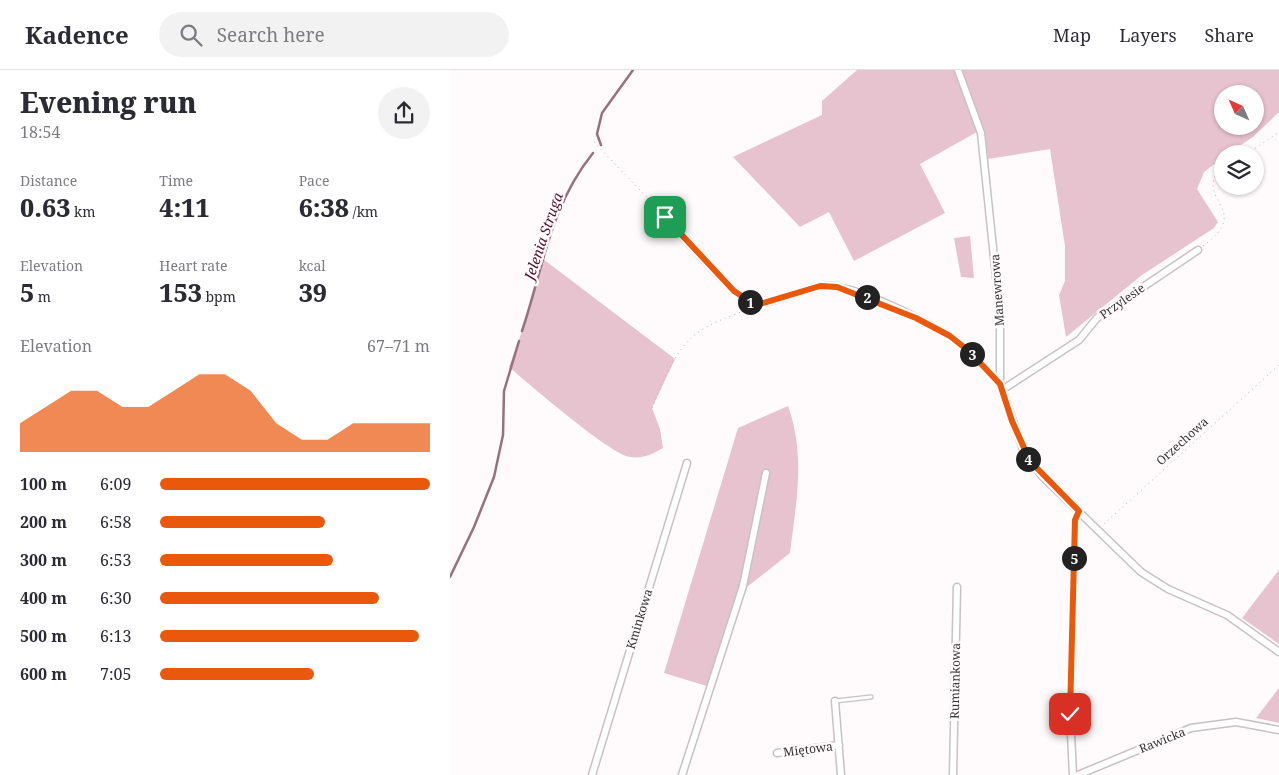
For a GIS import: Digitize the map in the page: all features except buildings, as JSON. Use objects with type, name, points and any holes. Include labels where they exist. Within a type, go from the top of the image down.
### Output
[{"type":"street","name":"Manewrowa","points":[[958,70],[981,133],[1000,315],[1001,387],[1012,421],[1030,461],[1136,568],[1151,580],[1227,615],[1279,652]]},
{"type":"street","points":[[665,217],[734,291],[748,301],[760,304],[820,286],[847,290],[916,318],[950,336],[970,352],[1001,387]]},
{"type":"street","name":"Przylesie","points":[[1001,387],[1079,340],[1097,318],[1108,309],[1198,250]]},
{"type":"street","name":"Kminkowa","points":[[592,775],[687,463]]},
{"type":"street","points":[[682,775],[744,586],[766,473]]},
{"type":"street","points":[[1072,775],[1070,714],[1072,622],[1075,520],[1079,511]]},
{"type":"street","name":"Rumiankowa","points":[[954,775],[957,587]]},
{"type":"street","name":"Miętowa","points":[[835,701],[841,775]]},
{"type":"street","name":"Rawicka","points":[[1078,775],[1191,728],[1236,722],[1279,730]]},
{"type":"street","name":"Miętowa","points":[[777,753],[839,745]]},
{"type":"lane","name":"Miętowa","points":[[835,701],[871,697]]},
{"type":"path","points":[[1260,145],[1279,132]]},
{"type":"path","points":[[594,142],[665,217]]},
{"type":"path","points":[[1198,250],[1215,236],[1224,222],[1225,211],[1217,195]]},
{"type":"path","points":[[652,408],[670,365],[688,342],[704,328],[760,304]]},
{"type":"path","name":"Orzechowa","points":[[1098,530],[1279,365]]},
{"type":"shaded area","points":[[857,70],[1279,70],[1279,112],[1264,126],[1264,85],[1214,85],[1214,135],[1255,135],[1241,145],[1214,145],[1214,164],[1204,172],[1197,189],[1218,222],[1214,228],[1142,275],[1066,337],[1059,295],[1065,281],[1065,246],[1050,149],[988,159],[984,128],[920,164],[945,213],[854,261],[829,212],[800,227],[733,157],[822,115],[822,101]]},
{"type":"shaded area","points":[[970,236],[974,278],[961,277],[954,238]]},
{"type":"shaded area","points":[[543,259],[675,359],[652,408],[660,429],[663,448],[643,457],[630,457],[620,453],[570,418],[509,367],[530,309]]},
{"type":"shaded area","points":[[788,406],[797,443],[798,461],[797,498],[790,553],[747,587],[744,586],[710,687],[664,673],[738,428]]},
{"type":"shaded area","points":[[1279,570],[1279,644],[1242,618]]},
{"type":"shaded area","points":[[1279,688],[1279,723],[1256,718]]},
{"type":"waterway","name":"Jelenia Struga","points":[[601,145],[597,134],[602,113],[633,70]]},
{"type":"waterway","name":"Jelenia Struga","points":[[522,331],[557,216],[566,195],[593,153]]},
{"type":"waterway","name":"Jelenia Struga","points":[[450,577],[474,527],[494,477],[503,435],[504,391],[519,341]]},
{"type":"route","points":[[665,217],[734,291],[748,301],[760,304],[801,290],[820,286],[837,287],[847,290],[876,300],[950,336],[970,352],[1000,384],[1024,452],[1042,476],[1079,511],[1075,520],[1070,714]]}]
